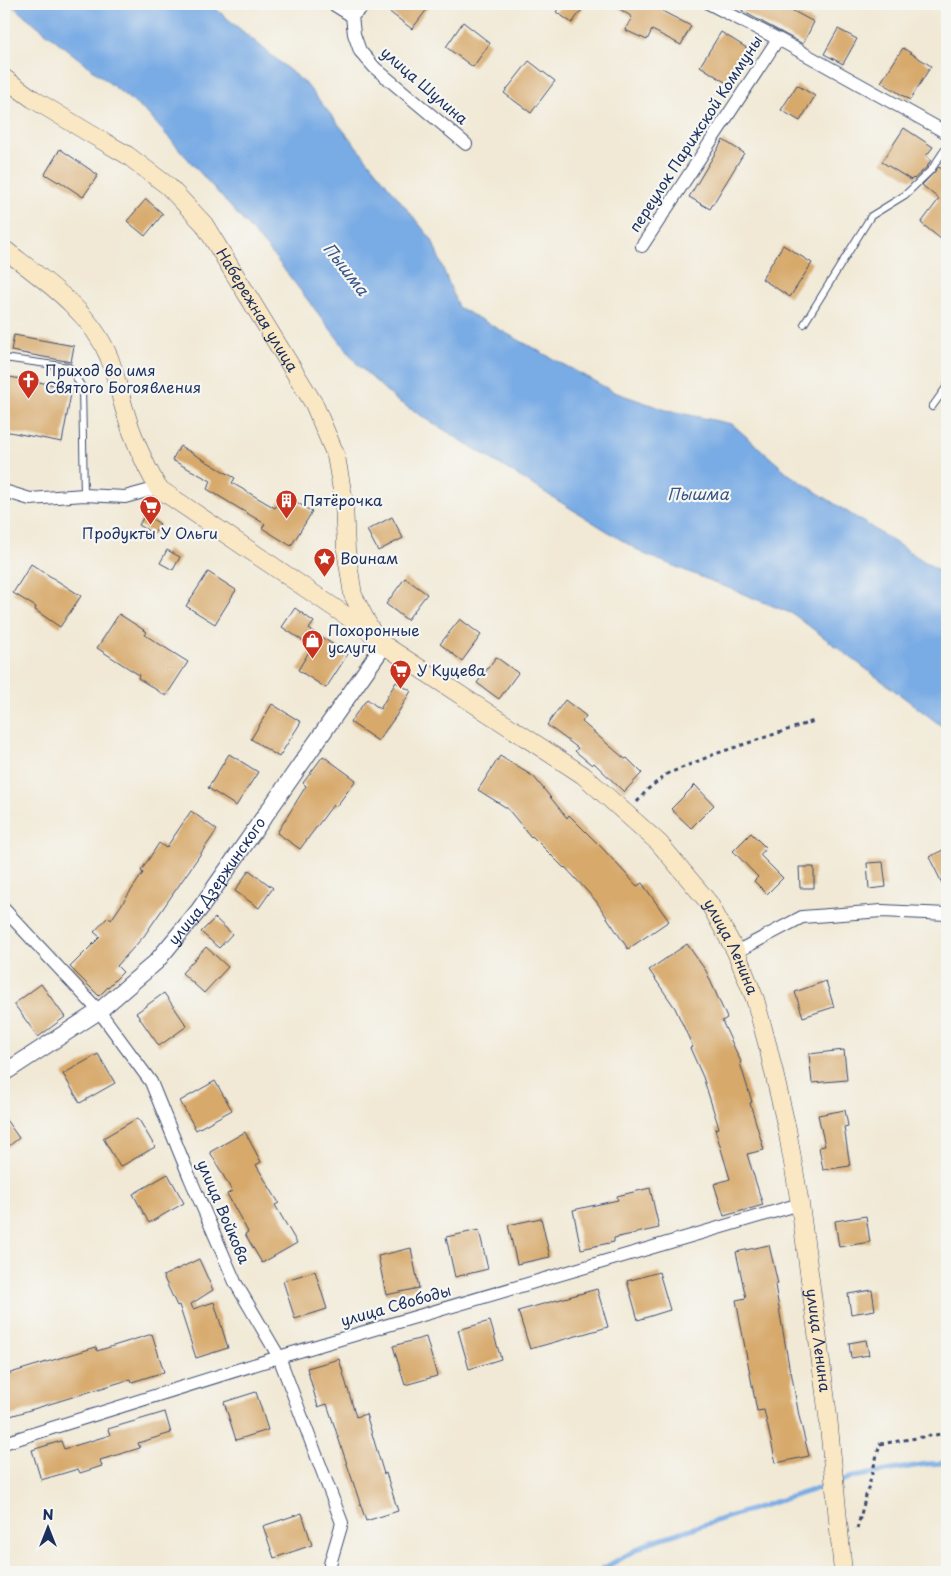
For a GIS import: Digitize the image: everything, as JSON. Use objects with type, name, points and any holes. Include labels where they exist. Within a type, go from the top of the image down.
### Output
[{"type":"main road","name":"Набережная улица","points":[[4,78],[33,99],[89,134],[127,154],[168,186],[204,224],[314,404],[336,456],[344,502],[346,550],[353,595],[379,640]]},
{"type":"main road","points":[[4,249],[71,304],[93,329],[108,356],[124,411],[144,465],[158,488]]},
{"type":"main road","name":"улица Ленина","points":[[158,488],[379,640],[584,775],[659,843],[709,903],[736,952],[755,999],[787,1129],[800,1204],[828,1416],[840,1522],[843,1572]]},
{"type":"street","points":[[333,4],[352,16],[366,4]]},
{"type":"street","points":[[710,4],[778,39],[947,133]]},
{"type":"street","name":"улица Шулина","points":[[352,16],[354,34],[360,51],[375,68],[466,144]]},
{"type":"street","name":"переулок Парижской Коммуны","points":[[642,246],[778,39]]},
{"type":"street","points":[[4,492],[30,499],[84,495],[125,497],[158,488]]},
{"type":"street","name":"улица Дзержинского","points":[[4,1073],[100,1011],[156,962],[199,910],[379,640]]},
{"type":"street","name":"улица Войкова","points":[[4,909],[100,1011],[152,1082],[190,1178],[235,1282],[279,1357],[342,1522],[330,1564]]},
{"type":"street","points":[[736,952],[802,917],[882,911],[947,914]]},
{"type":"street","name":"улица Свободы","points":[[4,1444],[279,1357],[800,1204]]},
{"type":"lane","points":[[804,324],[871,216],[906,195],[930,170],[947,146]]},
{"type":"lane","points":[[4,358],[69,367],[82,387],[84,495]]},
{"type":"lane","points":[[932,406],[947,386]]},
{"type":"path","points":[[626,813],[648,788],[667,774],[715,754],[814,721]]},
{"type":"path","points":[[866,1492],[880,1444],[947,1432]]},
{"type":"water","name":"Пышма","points":[[10,4],[210,4],[306,84],[432,240],[458,307],[614,392],[666,410],[732,424],[790,475],[947,576],[947,730],[793,614],[644,554],[396,400],[358,365],[270,251],[147,113]]},
{"type":"building","points":[[379,4],[431,4],[412,29]]},
{"type":"building","points":[[562,4],[586,4],[572,23],[556,12]]},
{"type":"building","points":[[612,4],[655,4],[663,8],[662,11],[691,26],[681,45],[652,30],[647,40],[625,30],[632,17]]},
{"type":"building","points":[[745,4],[780,4],[814,22],[803,44],[742,11]]},
{"type":"building","points":[[463,22],[490,43],[473,67],[446,47]]},
{"type":"building","points":[[838,29],[857,39],[843,64],[824,54]]},
{"type":"building","points":[[721,32],[750,50],[728,84],[700,66]]},
{"type":"building","points":[[903,48],[931,66],[910,100],[881,82]]},
{"type":"building","points":[[529,61],[555,81],[531,113],[504,93]]},
{"type":"building","points":[[797,85],[815,96],[800,121],[781,110]]},
{"type":"building","points":[[904,128],[933,147],[926,156],[931,160],[927,167],[911,180],[882,162]]},
{"type":"building","points":[[723,140],[744,153],[710,209],[689,197]]},
{"type":"building","points":[[60,149],[98,175],[83,197],[45,174]]},
{"type":"building","points":[[939,167],[947,173],[947,244],[921,223],[939,199],[922,185]]},
{"type":"building","points":[[146,199],[163,214],[145,236],[127,221]]},
{"type":"building","points":[[783,245],[812,263],[790,297],[762,279]]},
{"type":"building","points":[[14,335],[74,346],[71,362],[11,351]]},
{"type":"building","points":[[4,376],[72,388],[62,442],[4,431]]},
{"type":"building","points":[[180,446],[235,478],[232,483],[275,508],[284,494],[312,512],[291,546],[262,528],[265,524],[207,489],[211,481],[172,460]]},
{"type":"building","points":[[145,514],[160,524],[154,534],[139,525]]},
{"type":"building","points":[[392,517],[403,538],[378,551],[367,530]]},
{"type":"building","points":[[167,550],[180,557],[173,570],[160,563]]},
{"type":"building","points":[[31,564],[81,596],[60,627],[35,610],[36,607],[13,593]]},
{"type":"building","points":[[208,572],[236,590],[215,624],[186,606]]},
{"type":"building","points":[[405,578],[427,594],[407,620],[386,604]]},
{"type":"building","points":[[295,608],[314,622],[309,629],[348,654],[326,688],[298,670],[312,647],[282,627]]},
{"type":"building","points":[[119,614],[147,632],[145,635],[188,662],[166,696],[138,678],[139,675],[97,648]]},
{"type":"building","points":[[460,619],[481,635],[462,661],[440,644]]},
{"type":"building","points":[[496,657],[518,673],[499,699],[477,683]]},
{"type":"building","points":[[396,682],[411,691],[378,741],[350,722],[367,699],[380,709]]},
{"type":"building","points":[[565,700],[586,716],[582,722],[625,759],[627,758],[642,773],[624,792],[594,763],[592,765],[575,751],[578,748],[547,725]]},
{"type":"building","points":[[272,704],[301,722],[279,757],[251,739]]},
{"type":"building","points":[[229,754],[258,772],[236,806],[208,788]]},
{"type":"building","points":[[323,756],[356,780],[336,807],[333,805],[300,849],[277,833],[306,786],[303,783]]},
{"type":"building","points":[[500,756],[534,777],[567,818],[569,815],[637,886],[642,883],[669,921],[628,949],[596,901],[565,867],[531,837],[507,808],[478,790]]},
{"type":"building","points":[[695,785],[714,805],[691,828],[671,809]]},
{"type":"building","points":[[191,811],[217,830],[144,936],[117,966],[123,972],[99,996],[70,967],[100,937],[94,932],[108,917],[111,920],[143,873],[141,871],[159,843],[166,848]]},
{"type":"building","points":[[751,833],[766,848],[760,855],[783,878],[767,894],[754,881],[758,877],[733,851]]},
{"type":"building","points":[[947,848],[947,893],[929,857]]},
{"type":"building","points":[[883,862],[886,887],[869,889],[867,863]]},
{"type":"building","points":[[799,867],[814,867],[814,888],[800,888]]},
{"type":"building","points":[[249,870],[273,888],[259,908],[235,891]]},
{"type":"building","points":[[215,918],[232,934],[219,948],[201,932]]},
{"type":"building","points":[[687,944],[706,971],[727,1018],[722,1021],[741,1062],[752,1102],[750,1103],[764,1150],[747,1154],[763,1205],[724,1216],[714,1184],[730,1179],[715,1129],[719,1128],[703,1077],[690,1048],[693,1047],[675,1008],[649,970]]},
{"type":"building","points":[[206,947],[228,967],[204,993],[182,973]]},
{"type":"building","points":[[826,981],[834,1007],[803,1017],[795,992]]},
{"type":"building","points":[[41,984],[65,1017],[38,1037],[14,1004]]},
{"type":"building","points":[[164,993],[187,1026],[159,1046],[136,1013]]},
{"type":"building","points":[[844,1050],[847,1080],[812,1083],[809,1054]]},
{"type":"building","points":[[98,1054],[115,1083],[80,1103],[63,1074]]},
{"type":"building","points":[[215,1081],[232,1110],[196,1130],[180,1101]]},
{"type":"building","points":[[845,1110],[848,1126],[844,1127],[850,1166],[823,1170],[819,1147],[825,1146],[818,1115]]},
{"type":"building","points":[[4,1117],[19,1138],[4,1150]]},
{"type":"building","points":[[138,1118],[155,1147],[120,1167],[103,1138]]},
{"type":"building","points":[[245,1132],[261,1162],[256,1165],[279,1203],[275,1205],[297,1243],[262,1263],[245,1234],[248,1232],[227,1194],[232,1191],[210,1152]]},
{"type":"building","points":[[168,1174],[184,1203],[149,1223],[133,1194]]},
{"type":"building","points":[[650,1188],[659,1228],[614,1238],[614,1242],[581,1249],[573,1210],[618,1200],[617,1196]]},
{"type":"building","points":[[866,1216],[870,1242],[839,1247],[835,1221]]},
{"type":"building","points":[[541,1218],[550,1257],[517,1264],[508,1225]]},
{"type":"building","points":[[479,1230],[488,1269],[455,1277],[446,1237]]},
{"type":"building","points":[[769,1245],[778,1284],[775,1285],[790,1372],[809,1456],[776,1463],[764,1410],[757,1411],[736,1300],[746,1298],[736,1252]]},
{"type":"building","points":[[411,1248],[419,1288],[386,1295],[378,1256]]},
{"type":"building","points":[[199,1259],[213,1290],[191,1304],[193,1309],[214,1302],[228,1348],[196,1358],[179,1305],[177,1306],[163,1276]]},
{"type":"building","points":[[315,1271],[327,1309],[295,1319],[283,1281]]},
{"type":"building","points":[[659,1272],[670,1310],[638,1320],[627,1281]]},
{"type":"building","points":[[597,1289],[608,1327],[530,1349],[518,1311]]},
{"type":"building","points":[[872,1290],[875,1310],[851,1314],[848,1294]]},
{"type":"building","points":[[490,1321],[501,1359],[469,1369],[458,1330]]},
{"type":"building","points":[[152,1334],[164,1372],[132,1382],[131,1379],[4,1418],[4,1375],[96,1347],[97,1351]]},
{"type":"building","points":[[426,1337],[437,1376],[405,1385],[393,1346]]},
{"type":"building","points":[[866,1340],[869,1355],[851,1358],[849,1343]]},
{"type":"building","points":[[339,1359],[356,1417],[366,1414],[384,1474],[386,1473],[398,1511],[366,1521],[327,1404],[318,1407],[307,1368]]},
{"type":"building","points":[[256,1392],[268,1430],[236,1440],[224,1402]]},
{"type":"building","points":[[165,1412],[171,1433],[138,1443],[140,1448],[100,1460],[102,1466],[80,1473],[78,1469],[41,1480],[32,1450],[61,1441],[64,1449],[110,1435],[108,1429]]},
{"type":"building","points":[[302,1513],[312,1545],[274,1558],[263,1526]]},
{"type":"waterway","points":[[597,1572],[650,1542],[853,1477],[926,1464],[947,1463]]},
{"type":"place","name":"Приход во имя Святого Богоявления","points":[[29,399]]},
{"type":"place","name":"Пятёрочка","points":[[287,520]]},
{"type":"place","name":"Продукты У Ольги","points":[[150,525]]},
{"type":"place","name":"Воинам","points":[[324,578]]},
{"type":"place","name":"Похоронные услуги","points":[[312,659]]},
{"type":"place","name":"У Куцева","points":[[401,690]]}]
